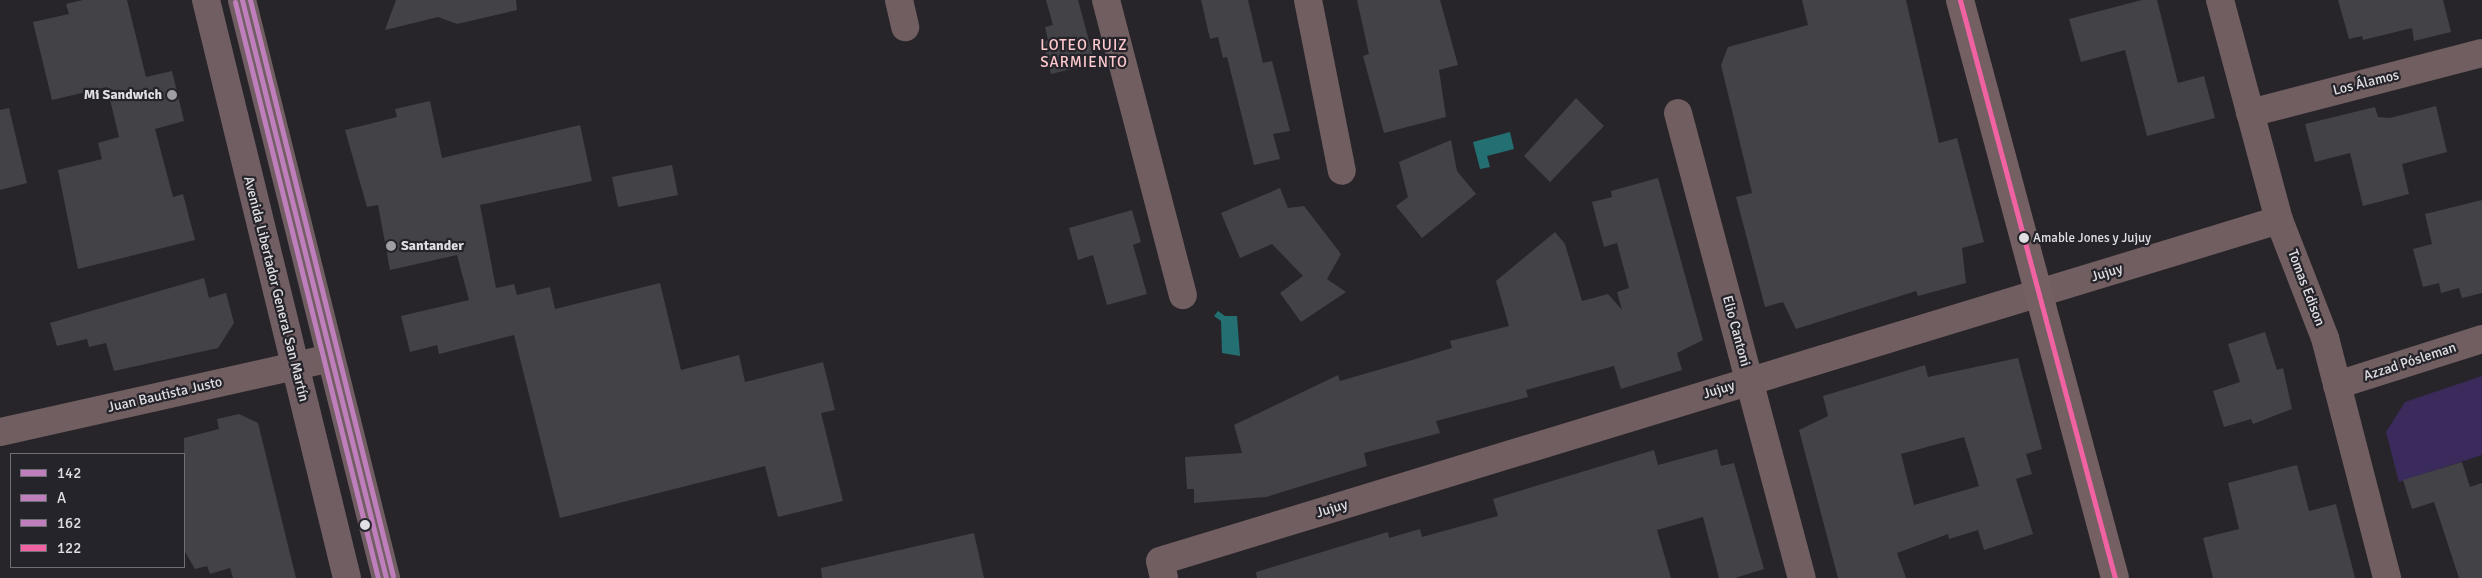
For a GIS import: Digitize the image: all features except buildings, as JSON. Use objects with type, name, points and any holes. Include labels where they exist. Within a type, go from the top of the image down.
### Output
[{"type":"main road","name":"Avenida Libertador General San Martín","points":[[206,0],[347,578]]},
{"type":"main road","points":[[242,0],[386,578]]},
{"type":"street","points":[[899,0],[904,26]]},
{"type":"street","points":[[1106,0],[1183,295]]},
{"type":"street","points":[[1308,0],[1342,171]]},
{"type":"street","points":[[1960,0],[2115,578]]},
{"type":"street","name":"Tomas Edison","points":[[2220,0],[2279,220],[2325,338],[2387,578]]},
{"type":"street","name":"Los Álamos","points":[[2250,113],[2482,54]]},
{"type":"street","name":"Elio Cantoni","points":[[1678,112],[1802,578]]},
{"type":"street","name":"Jujuy","points":[[1162,570],[1749,380],[2279,220]]},
{"type":"street","name":"Azzad Pósleman","points":[[2337,385],[2482,339]]},
{"type":"street","name":"Juan Bautista Justo","points":[[0,432],[330,358]]},
{"type":"shaded area","points":[[2482,376],[2482,455],[2399,482],[2386,432],[2405,402]]},
{"type":"water","points":[[1510,132],[1514,149],[1487,156],[1490,167],[1480,169],[1473,142]]},
{"type":"water","points":[[1218,311],[1225,316],[1237,316],[1240,356],[1222,353],[1221,321],[1214,316]]},
{"type":"transit line","name":"142","points":[[242,0],[386,578]]},
{"type":"transit line","name":"162","points":[[250,0],[393,576]]},
{"type":"transit line","name":"122","points":[[1960,0],[2115,578]]},
{"type":"transit line","name":"A","points":[[235,2],[378,578]]},
{"type":"place","name":"Mi Sandwich","points":[[172,95]]},
{"type":"place","name":"Amable Jones y Jujuy","points":[[2024,238]]},
{"type":"place","name":"Santander","points":[[391,246]]},
{"type":"district","name":"LOTEO RUIZ SARMIENTO","points":[[1084,54]]}]
